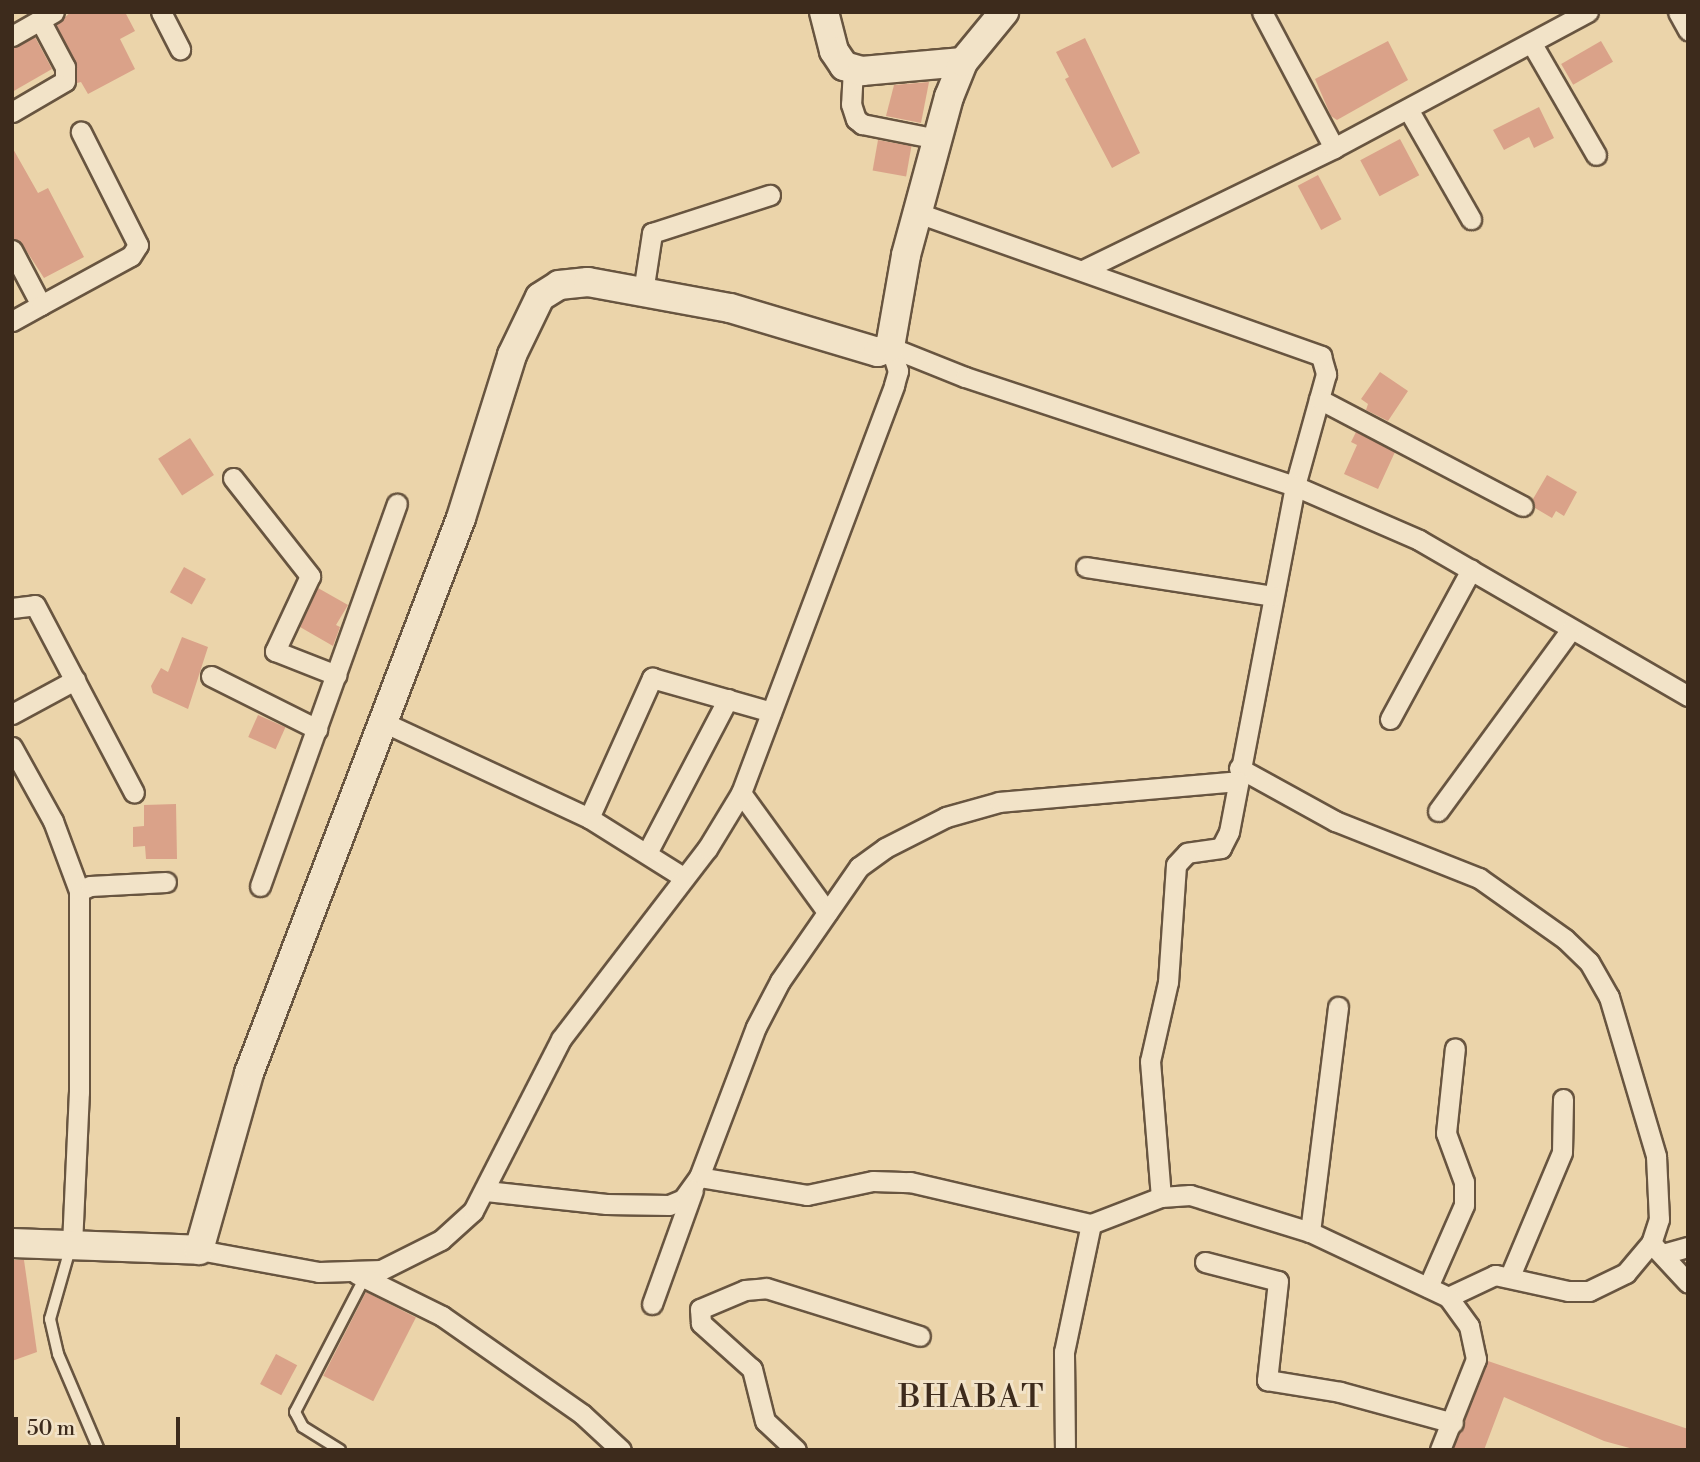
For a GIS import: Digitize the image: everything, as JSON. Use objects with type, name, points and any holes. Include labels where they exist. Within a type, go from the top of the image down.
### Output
[{"type":"street","points":[[161,12],[180,49]]},
{"type":"street","points":[[824,12],[834,51],[844,66],[853,68],[963,62]]},
{"type":"street","points":[[12,1243],[199,1250],[319,1272],[361,1275],[381,1270],[430,1246],[461,1224],[486,1191],[561,1040],[725,823],[740,793],[894,385],[898,371],[890,347],[918,213],[963,62],[1004,12]]},
{"type":"street","points":[[1262,12],[1334,148]]},
{"type":"street","points":[[1083,270],[1334,148],[1588,12]]},
{"type":"street","points":[[1678,12],[1688,30]]},
{"type":"street","points":[[12,36],[47,16],[65,67],[65,81],[12,111]]},
{"type":"street","points":[[1532,44],[1596,155]]},
{"type":"street","points":[[853,68],[851,104],[856,119],[862,124],[938,139]]},
{"type":"street","points":[[1408,109],[1471,219]]},
{"type":"street","points":[[12,321],[131,256],[138,245],[80,132]]},
{"type":"street","points":[[643,292],[652,233],[770,195]]},
{"type":"street","points":[[918,213],[1321,356],[1326,373],[1295,486],[1228,832],[1221,848],[1187,853],[1176,865],[1168,982],[1150,1061],[1161,1197]]},
{"type":"street","points":[[12,250],[41,305]]},
{"type":"street","points":[[199,1250],[249,1073],[476,476],[527,317],[540,297],[559,285],[588,282],[730,308],[878,352],[890,347],[965,377],[1295,486],[1358,510],[1471,570],[1688,696]]},
{"type":"street","points":[[1319,399],[1523,506]]},
{"type":"street","points":[[233,478],[310,576],[275,651],[336,676]]},
{"type":"street","points":[[260,886],[397,504]]},
{"type":"street","points":[[1086,567],[1273,596]]},
{"type":"street","points":[[1390,719],[1471,570]]},
{"type":"street","points":[[12,608],[35,605],[134,793]]},
{"type":"street","points":[[1438,811],[1571,629]]},
{"type":"street","points":[[211,676],[317,729]]},
{"type":"street","points":[[589,818],[647,681],[657,677],[771,712]]},
{"type":"street","points":[[12,714],[75,680]]},
{"type":"street","points":[[648,853],[728,699]]},
{"type":"street","points":[[383,722],[589,818],[682,877]]},
{"type":"street","points":[[12,747],[53,821],[79,891],[79,1092],[72,1245]]},
{"type":"street","points":[[652,1304],[756,1027],[780,981],[859,867],[885,848],[977,807],[1238,774],[1335,821],[1469,873],[1565,939],[1589,962],[1609,997],[1656,1156],[1659,1219],[1657,1249],[1688,1283]]},
{"type":"street","points":[[740,793],[827,912]]},
{"type":"street","points":[[79,891],[90,886],[166,882]]},
{"type":"street","points":[[1310,1232],[1338,1007]]},
{"type":"street","points":[[1428,1287],[1464,1205],[1464,1182],[1446,1133],[1455,1048]]},
{"type":"street","points":[[1510,1276],[1562,1152],[1563,1099]]},
{"type":"street","points":[[486,1191],[606,1204],[670,1205],[696,1183],[791,1194],[873,1181],[910,1182],[1091,1224],[1161,1197],[1207,1198],[1310,1232],[1448,1297],[1475,1342],[1476,1359],[1453,1423],[1440,1450]]},
{"type":"street","points":[[1065,1450],[1066,1339],[1091,1224]]},
{"type":"street","points":[[1448,1297],[1483,1278],[1510,1276],[1569,1291],[1589,1291],[1626,1273],[1657,1249],[1688,1247]]},
{"type":"street","points":[[1205,1262],[1278,1281],[1268,1380],[1340,1392],[1453,1423]]},
{"type":"street","points":[[361,1275],[461,1329],[582,1414],[621,1450]]},
{"type":"street","points":[[796,1450],[765,1421],[752,1369],[701,1323],[700,1308],[745,1290],[766,1289],[920,1336]]},
{"type":"lane","points":[[72,1245],[50,1319],[58,1354],[99,1450]]},
{"type":"lane","points":[[340,1450],[303,1427],[295,1412],[361,1275]]},
{"type":"building","points":[[71,12],[125,12],[135,31],[120,39],[135,69],[88,94],[81,82],[77,83],[76,62],[56,25]]},
{"type":"building","points":[[35,37],[52,69],[12,92],[12,48]]},
{"type":"building","points":[[1085,38],[1140,153],[1112,168],[1065,79],[1069,77],[1056,52]]},
{"type":"building","points":[[1388,41],[1408,80],[1337,120],[1331,116],[1315,79]]},
{"type":"building","points":[[1601,41],[1613,62],[1573,85],[1561,64]]},
{"type":"building","points":[[929,82],[921,123],[886,116],[894,85]]},
{"type":"building","points":[[1539,107],[1554,138],[1534,148],[1529,137],[1504,150],[1493,130]]},
{"type":"building","points":[[1400,139],[1419,175],[1380,196],[1360,160]]},
{"type":"building","points":[[878,140],[911,146],[906,176],[873,171]]},
{"type":"building","points":[[12,147],[38,193],[48,188],[84,257],[44,278],[22,244],[12,238]]},
{"type":"building","points":[[1318,175],[1341,219],[1321,230],[1298,186]]},
{"type":"building","points":[[1380,372],[1408,391],[1388,421],[1366,410],[1368,404],[1361,399]]},
{"type":"building","points":[[1356,432],[1395,452],[1378,489],[1344,474],[1357,445],[1351,442]]},
{"type":"building","points":[[190,438],[214,475],[182,496],[158,459]]},
{"type":"building","points":[[1547,475],[1577,492],[1564,516],[1556,511],[1552,518],[1535,508],[1533,499]]},
{"type":"building","points":[[184,567],[206,579],[192,604],[170,592]]},
{"type":"building","points":[[318,588],[348,605],[336,625],[340,627],[333,646],[300,627]]},
{"type":"building","points":[[182,637],[208,647],[188,709],[153,693],[151,686],[161,668],[168,672]]},
{"type":"building","points":[[258,715],[285,727],[276,749],[248,737]]},
{"type":"building","points":[[176,804],[177,859],[146,859],[145,846],[133,847],[133,827],[144,826],[144,805]]},
{"type":"building","points":[[12,1260],[24,1260],[37,1352],[12,1361]]},
{"type":"building","points":[[366,1292],[416,1317],[373,1401],[323,1376]]},
{"type":"building","points":[[276,1354],[297,1365],[281,1395],[260,1384]]},
{"type":"building","points":[[1488,1361],[1688,1429],[1688,1450],[1637,1450],[1604,1441],[1504,1397],[1484,1450],[1453,1450]]},
{"type":"district","name":"BHABAT","points":[[972,1397]]}]
